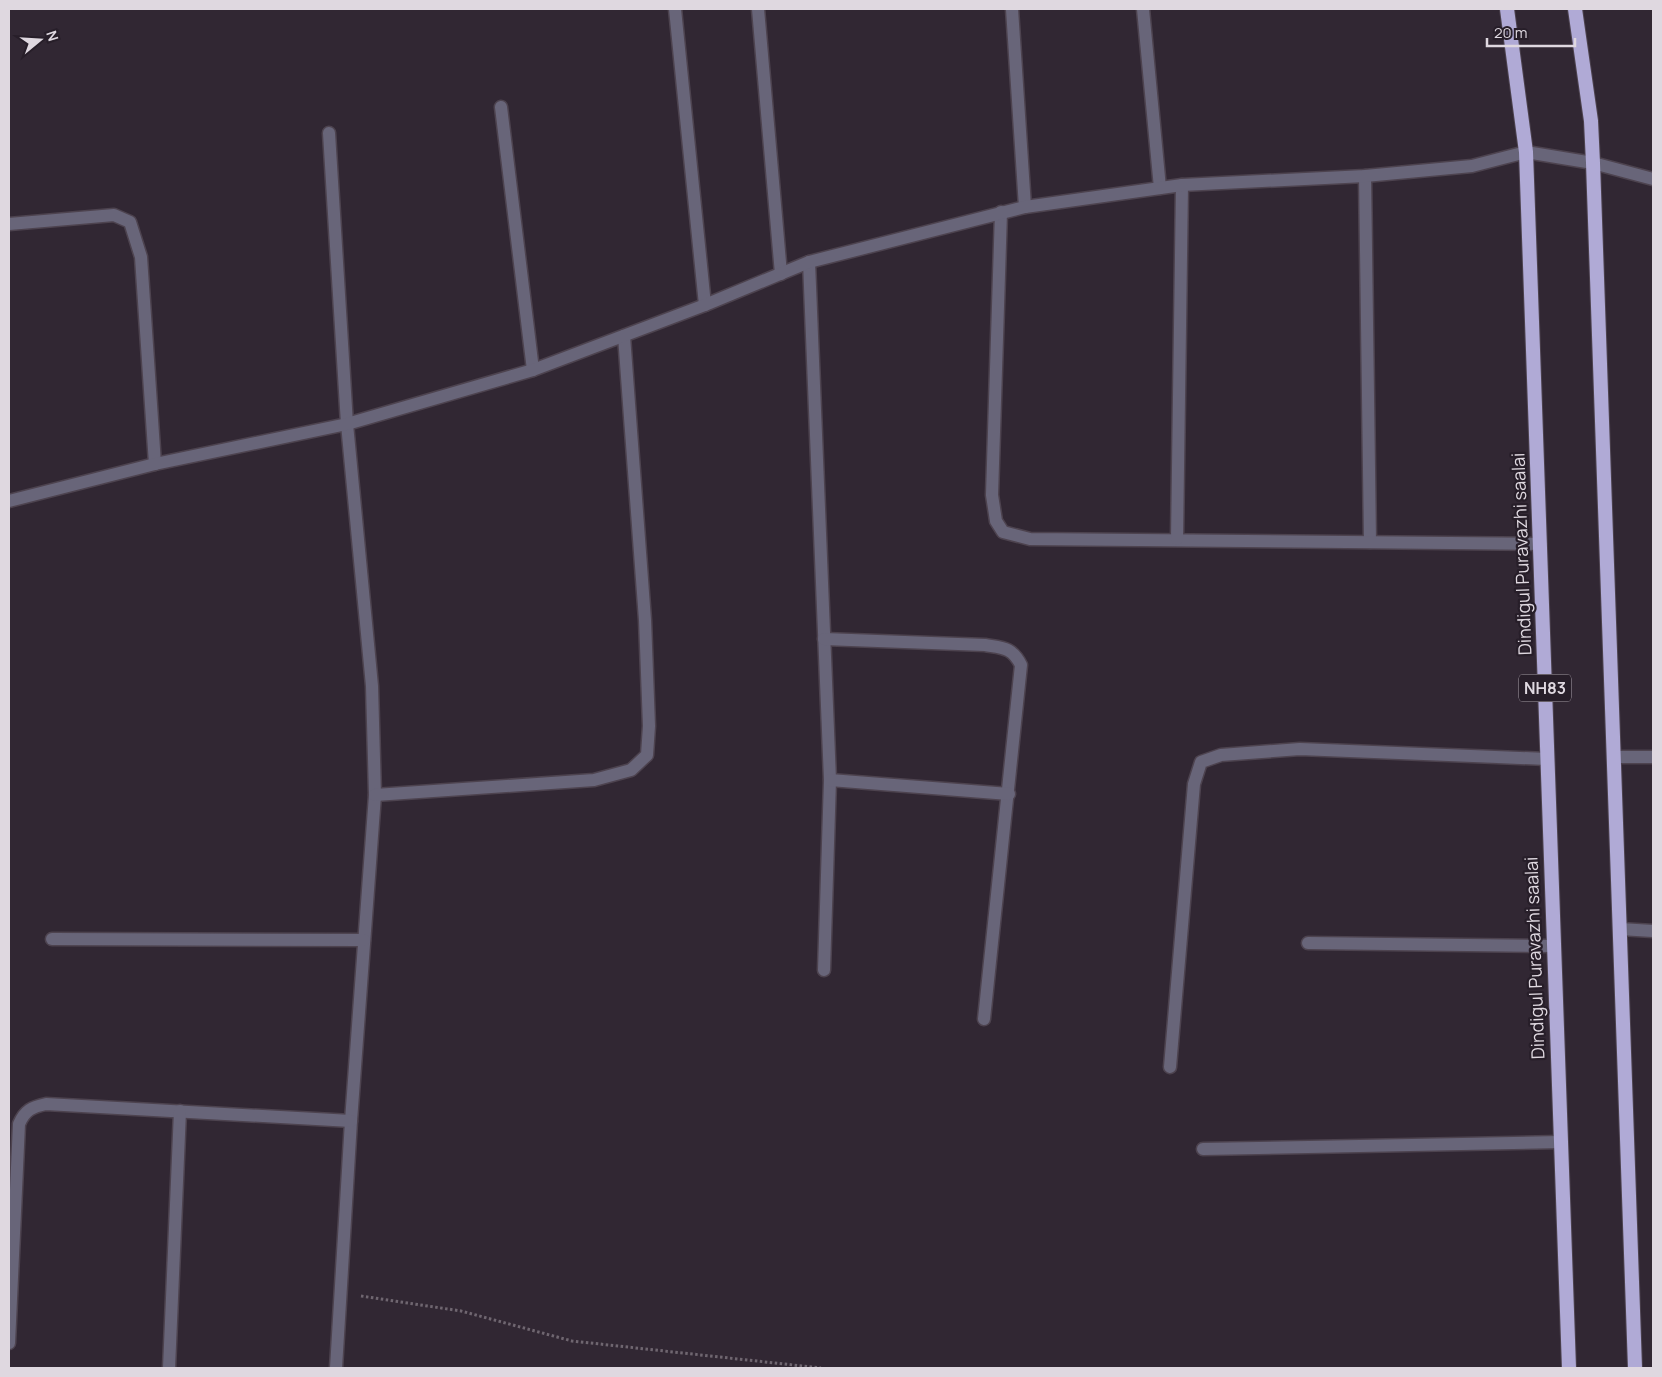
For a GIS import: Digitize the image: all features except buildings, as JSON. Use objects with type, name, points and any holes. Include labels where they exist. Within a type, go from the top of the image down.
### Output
[{"type":"highway","name":"Dindigul Puravazhi saalai","points":[[1508,9],[1526,152],[1568,1368]]},
{"type":"highway","points":[[1575,9],[1592,121],[1634,1368]]},
{"type":"street","points":[[675,9],[705,305]]},
{"type":"street","points":[[758,9],[781,274]]},
{"type":"street","points":[[1012,9],[1025,207]]},
{"type":"street","points":[[1143,9],[1160,188]]},
{"type":"street","points":[[501,107],[533,370]]},
{"type":"street","points":[[328,133],[347,424],[372,686],[375,795],[351,1121],[336,1368]]},
{"type":"street","points":[[9,501],[155,464],[347,424],[533,370],[705,305],[808,262],[1025,207],[1182,185],[1365,176],[1472,166],[1526,152],[1593,163],[1653,179]]},
{"type":"street","points":[[1365,176],[1370,542]]},
{"type":"street","points":[[1177,539],[1182,185]]},
{"type":"street","points":[[1001,212],[992,495],[996,521],[1003,532],[1030,539],[1540,544]]},
{"type":"street","points":[[9,224],[114,215],[130,222],[141,257],[155,464]]},
{"type":"street","points":[[808,262],[830,780],[824,970]]},
{"type":"street","points":[[375,795],[594,780],[631,770],[647,755],[649,726],[645,620],[624,336]]},
{"type":"street","points":[[824,639],[985,645],[1006,649],[1016,654],[1021,665],[984,1019]]},
{"type":"street","points":[[1170,1067],[1194,784],[1201,762],[1221,755],[1300,749],[1548,759]]},
{"type":"street","points":[[1614,757],[1653,757]]},
{"type":"street","points":[[830,780],[1009,794]]},
{"type":"street","points":[[1620,929],[1653,931]]},
{"type":"street","points":[[52,939],[364,940]]},
{"type":"street","points":[[1308,943],[1554,946]]},
{"type":"street","points":[[9,1343],[19,1124],[24,1113],[32,1107],[46,1104],[351,1121]]},
{"type":"street","points":[[169,1368],[180,1111]]},
{"type":"street","points":[[1203,1149],[1560,1142]]},
{"type":"path","points":[[340,1293],[461,1311],[572,1341],[821,1368]]}]
